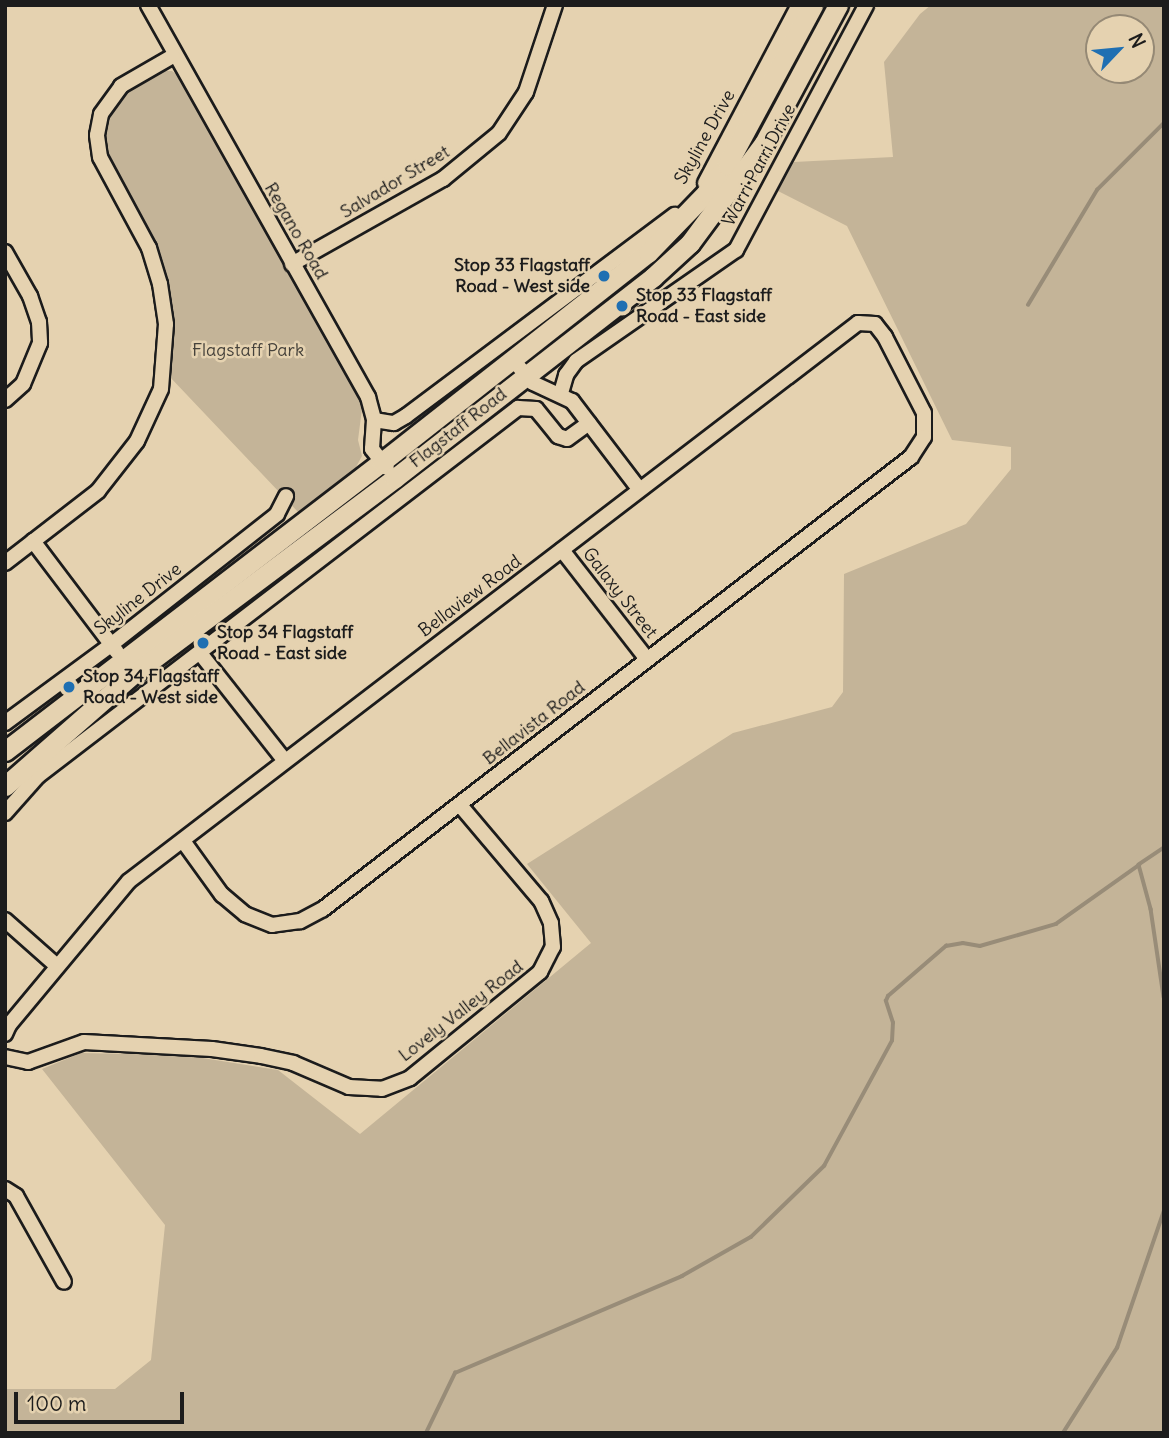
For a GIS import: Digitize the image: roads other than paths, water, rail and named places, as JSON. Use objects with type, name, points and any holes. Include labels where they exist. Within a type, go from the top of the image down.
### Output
[{"type":"main road","name":"Flagstaff Road","points":[[388,470],[513,360],[648,253],[706,193],[727,165],[813,5]]},
{"type":"main road","name":"Flagstaff Road","points":[[5,751],[122,659],[388,470],[526,376],[653,277],[690,243],[765,143],[838,5]]},
{"type":"main road","name":"Flagstaff Road","points":[[5,786],[122,659]]},
{"type":"street","name":"Regano Road","points":[[148,5],[173,55],[368,397],[374,420],[372,449],[388,470]]},
{"type":"street","name":"Salvador Street","points":[[292,264],[443,179],[499,134],[526,92],[555,5]]},
{"type":"street","name":"Skyline Drive","points":[[374,420],[394,423],[406,416],[689,205],[710,175],[799,5]]},
{"type":"street","name":"Warri Parri Drive","points":[[561,393],[566,375],[576,361],[736,250],[866,5]]},
{"type":"street","points":[[5,563],[105,483],[137,441],[160,389],[166,324],[160,284],[149,248],[100,157],[97,135],[101,114],[121,86],[173,55]]},
{"type":"street","points":[[5,252],[30,296],[39,322],[40,343],[23,384],[5,400]]},
{"type":"street","name":"Bellaview Road","points":[[5,1034],[57,966],[129,881],[858,323],[874,324],[885,337],[924,413],[924,437],[911,457]]},
{"type":"street","points":[[513,360],[533,383],[561,393],[572,401],[639,489]]},
{"type":"street","name":"Flagstaff Road","points":[[5,813],[38,776],[518,408],[536,409],[558,436],[567,439],[589,423]]},
{"type":"street","name":"Bellavista Road","points":[[183,841],[222,895],[245,915],[272,925],[300,921],[323,909],[911,457]]},
{"type":"street","name":"Skyline Drive","points":[[5,723],[122,659],[277,514],[286,496]]},
{"type":"street","points":[[33,541],[122,659]]},
{"type":"street","name":"Galaxy Street","points":[[562,550],[647,659]]},
{"type":"street","points":[[200,653],[285,761]]},
{"type":"street","name":"Lovely Valley Road","points":[[5,1057],[28,1062],[84,1042],[212,1049],[261,1056],[293,1063],[349,1087],[382,1089],[410,1078],[540,972],[553,947],[551,923],[541,901],[460,805]]},
{"type":"street","points":[[5,920],[57,966]]},
{"type":"street","points":[[5,1189],[16,1196],[64,1282]]},
{"type":"waterway","points":[[1028,305],[1097,190],[1164,123]]},
{"type":"waterway","points":[[1164,848],[1139,865],[1151,909],[1164,997]]},
{"type":"waterway","points":[[426,1433],[455,1373],[682,1276],[751,1237],[824,1166],[892,1041],[893,1023],[886,1001],[888,996],[946,946],[963,943],[980,946],[1056,924],[1139,865]]},
{"type":"waterway","points":[[1063,1433],[1117,1348],[1164,1211]]},
{"type":"place","name":"Stop 33 Flagstaff Road - West side","points":[[604,276]]},
{"type":"place","name":"Stop 33 Flagstaff Road - East side","points":[[622,306]]},
{"type":"place","name":"Stop 34 Flagstaff Road - East side","points":[[203,643]]},
{"type":"place","name":"Stop 34 Flagstaff Road - West side","points":[[69,687]]},
{"type":"park label","name":"Flagstaff Park","points":[[248,350]]}]
